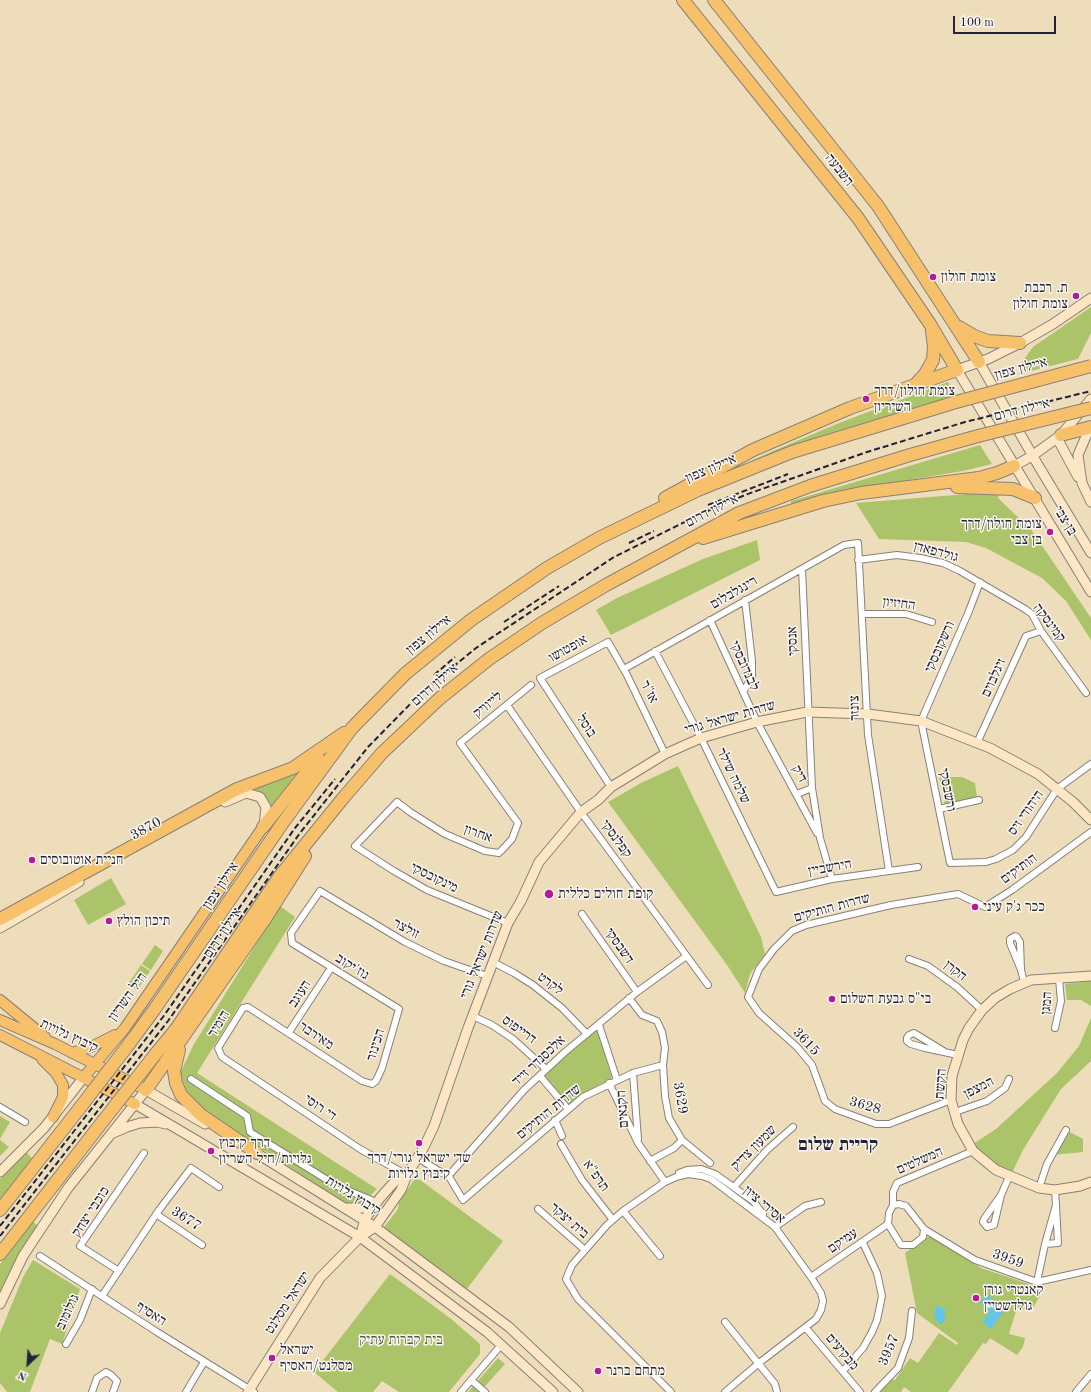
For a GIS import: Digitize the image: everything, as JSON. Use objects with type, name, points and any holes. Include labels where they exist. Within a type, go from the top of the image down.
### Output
[{"type":"highway","name":"השבעה","points":[[683,0],[858,218],[930,324],[957,370]]},
{"type":"highway","name":"השבעה","points":[[714,0],[878,206],[980,362]]},
{"type":"highway","points":[[912,387],[925,374],[933,360],[934,346],[930,324]]},
{"type":"highway","points":[[957,325],[984,340],[1020,343]]},
{"type":"highway","name":"איילון צפון","points":[[0,1210],[154,1010],[282,824],[352,728],[406,674],[471,620],[547,568],[599,538],[698,490],[757,465],[845,435],[956,402],[1091,366]]},
{"type":"highway","points":[[599,538],[687,485],[753,450],[850,408],[957,370]]},
{"type":"highway","name":"איילון דרום","points":[[0,1254],[176,1029],[279,877],[382,753],[439,699],[464,678],[542,623],[606,585],[739,513],[771,500],[910,455],[978,436],[1091,408]]},
{"type":"highway","points":[[1059,437],[1091,427]]},
{"type":"highway","points":[[677,546],[823,501],[862,493],[979,478],[1014,466]]},
{"type":"highway","points":[[912,487],[1013,489],[1035,498]]},
{"type":"highway","points":[[263,826],[308,768],[330,745],[352,728]]},
{"type":"highway","points":[[0,918],[237,789],[293,768],[352,728]]},
{"type":"highway","points":[[146,1090],[291,880],[322,825]]},
{"type":"highway","points":[[185,1035],[174,1065],[176,1082],[181,1095],[201,1115],[257,1153]]},
{"type":"main road","points":[[957,370],[980,362],[1020,343],[1053,324],[1091,298]]},
{"type":"main road","name":"בן צבי","points":[[980,362],[1032,456],[1091,553]]},
{"type":"main road","name":"בן צבי","points":[[957,370],[1091,592]]},
{"type":"main road","points":[[1014,466],[1032,456],[1059,437],[1091,399]]},
{"type":"main road","points":[[1082,483],[1078,455],[1091,427]]},
{"type":"main road","points":[[1059,437],[1091,502]]},
{"type":"main road","name":"שדרות ישראל גורי","points":[[360,1237],[375,1226],[401,1190],[407,1175],[418,1158],[434,1126],[487,976],[508,923],[521,901],[539,862],[581,812],[598,800],[611,787],[665,754],[701,738],[757,722],[807,712],[868,714],[921,721],[1013,759],[1057,789],[1091,820]]},
{"type":"main road","name":"3870","points":[[0,928],[235,797],[251,794],[260,797],[264,802],[266,812],[263,826]]},
{"type":"main road","name":"חיל השריון","points":[[0,1172],[53,1117],[124,1028],[263,826]]},
{"type":"main road","name":"הקשת","points":[[1091,976],[1031,980],[1024,982],[995,998],[982,1010],[968,1028],[952,1076],[951,1100],[961,1131],[973,1151],[996,1170],[1009,1177],[1039,1188],[1055,1190],[1080,1186],[1091,1182]]},
{"type":"main road","points":[[0,1000],[54,1044]]},
{"type":"main road","name":"קיבוץ גלויות","points":[[0,1020],[54,1044],[146,1090],[257,1153],[365,1219],[509,1327],[578,1392]]},
{"type":"main road","points":[[72,1053],[105,1041],[124,1028]]},
{"type":"main road","name":"קיבוץ גלויות","points":[[0,1035],[84,1077],[177,1127],[360,1237],[502,1344],[553,1392]]},
{"type":"main road","points":[[26,1048],[50,1066],[63,1085],[63,1097],[53,1117]]},
{"type":"main road","points":[[0,1304],[23,1256],[68,1188],[146,1090]]},
{"type":"main road","points":[[107,1138],[122,1129],[146,1122],[162,1123],[177,1127]]},
{"type":"main road","name":"שדרות ישראל גורי","points":[[360,1237],[365,1219],[378,1200],[396,1180],[407,1175]]},
{"type":"main road","points":[[345,1207],[365,1208],[378,1200]]},
{"type":"main road","name":"ישראל מסלנט","points":[[251,1391],[320,1278],[360,1237]]},
{"type":"street","name":"צונזר","points":[[858,543],[863,614],[868,735],[889,871]]},
{"type":"street","name":"רינגלבלום","points":[[624,669],[655,650],[844,545],[858,543]]},
{"type":"street","name":"גולדפאדן","points":[[858,560],[897,555],[920,558],[942,563],[980,582]]},
{"type":"street","name":"אנסקי","points":[[802,569],[807,712]]},
{"type":"street","name":"קמינסקה","points":[[980,582],[1025,608],[1032,614],[1041,631],[1086,693]]},
{"type":"street","name":"ורשקובסקי","points":[[921,721],[969,611],[980,582]]},
{"type":"street","points":[[742,692],[752,677],[752,661],[745,600]]},
{"type":"street","name":"החיזיון","points":[[863,614],[906,614],[932,622]]},
{"type":"street","name":"לבנדובסקי","points":[[710,620],[757,722]]},
{"type":"street","name":"זיגלבוים","points":[[977,743],[1026,636],[1041,631]]},
{"type":"street","name":"אז\"ר","points":[[608,642],[624,669],[665,754]]},
{"type":"street","name":"אופטושו","points":[[540,678],[608,642]]},
{"type":"street","name":"שלמה שילר","points":[[655,650],[701,738],[776,892]]},
{"type":"street","name":"בוסל","points":[[540,678],[611,787]]},
{"type":"street","name":"לייוויק","points":[[460,743],[531,685]]},
{"type":"street","name":"קפלנסקי","points":[[507,705],[581,812],[685,957],[708,986]]},
{"type":"street","name":"דיק","points":[[807,712],[812,788],[820,838],[832,879]]},
{"type":"street","name":"ורשבסקי","points":[[921,721],[950,863]]},
{"type":"street","name":"דיק","points":[[757,722],[820,838]]},
{"type":"street","name":"אחרון","points":[[355,846],[397,802],[445,834],[486,851],[498,853],[501,851],[512,839],[518,823],[460,743]]},
{"type":"street","name":"היהודי זיס","points":[[950,863],[986,862],[996,859],[1013,850],[1026,837],[1057,789],[1091,764]]},
{"type":"street","points":[[796,794],[812,788]]},
{"type":"street","points":[[939,810],[979,800]]},
{"type":"street","name":"הותיקים","points":[[958,894],[986,907],[1012,890],[1091,832]]},
{"type":"street","name":"מינקובסקי","points":[[355,846],[427,890],[508,923]]},
{"type":"street","points":[[889,871],[918,867]]},
{"type":"street","name":"הירשביין","points":[[776,892],[832,879],[889,871]]},
{"type":"street","name":"זולצר","points":[[292,943],[290,933],[320,891],[405,942],[444,961],[487,976]]},
{"type":"street","name":"שדרות הותיקים","points":[[748,997],[758,969],[774,948],[792,931],[806,925],[891,905],[958,894]]},
{"type":"street","name":"דשבסקי","points":[[582,914],[637,992]]},
{"type":"street","name":"גוז'יקוב","points":[[292,943],[397,1007],[400,1011]]},
{"type":"street","name":"אלכסנדר זייד","points":[[448,1174],[524,1090],[546,1069],[637,992],[685,957]]},
{"type":"street","name":"הקרן","points":[[909,959],[928,966],[957,987],[982,1010]]},
{"type":"street","name":"לקרט","points":[[493,962],[533,985],[562,1008],[587,1034]]},
{"type":"street","name":"העוגב","points":[[289,1032],[331,968]]},
{"type":"street","points":[[1021,970],[1024,982]]},
{"type":"street","name":"המגן","points":[[1055,1028],[1061,1001],[1059,978]]},
{"type":"street","name":"3615","points":[[748,997],[759,1013],[797,1047],[812,1065],[825,1101],[835,1109]]},
{"type":"street","name":"3629","points":[[630,998],[642,1015],[656,1021],[662,1032],[665,1048],[663,1065],[665,1096],[669,1118],[682,1140]]},
{"type":"street","name":"מאירבר","points":[[248,1007],[362,1080],[372,1084]]},
{"type":"street","name":"הזמיר","points":[[222,1058],[218,1048],[243,1008],[248,1007]]},
{"type":"street","name":"הכינור","points":[[372,1084],[376,1081],[382,1068],[400,1011]]},
{"type":"street","name":"דרייפוס","points":[[473,1016],[492,1025],[514,1039],[546,1069]]},
{"type":"street","points":[[599,1025],[617,1080]]},
{"type":"street","points":[[945,1052],[914,1033],[909,1035],[907,1038],[907,1041],[911,1044],[945,1052],[958,1055]]},
{"type":"street","name":"די רוסי","points":[[222,1058],[360,1149],[407,1175]]},
{"type":"street","name":"שדרות הותיקים","points":[[448,1174],[463,1200],[583,1097],[632,1073],[663,1065]]},
{"type":"street","name":"הקנאים","points":[[632,1073],[638,1143]]},
{"type":"street","points":[[540,1076],[568,1109]]},
{"type":"street","points":[[191,1079],[246,1116],[250,1132],[337,1186],[378,1200]]},
{"type":"street","name":"המצפן","points":[[954,1112],[987,1101],[1005,1088],[1009,1080]]},
{"type":"street","name":"הקנאים","points":[[609,1083],[638,1143],[665,1182]]},
{"type":"street","name":"3628","points":[[835,1109],[876,1124],[889,1124],[951,1100]]},
{"type":"street","points":[[0,1107],[26,1122]]},
{"type":"street","points":[[555,1120],[562,1136]]},
{"type":"street","name":"שמעון צדיק","points":[[734,1187],[767,1150],[793,1127]]},
{"type":"street","points":[[1039,1188],[1047,1164],[1066,1130]]},
{"type":"street","points":[[650,1161],[674,1148],[682,1140],[710,1163]]},
{"type":"street","name":"תרפ\"א","points":[[561,1144],[582,1180],[613,1220]]},
{"type":"street","name":"המשלטים","points":[[893,1205],[893,1192],[897,1183],[973,1151]]},
{"type":"street","name":"כוכבי יצחק","points":[[119,1271],[80,1246],[144,1153]]},
{"type":"street","points":[[418,1158],[442,1173],[448,1174]]},
{"type":"street","points":[[102,1296],[156,1214],[191,1168],[219,1187]]},
{"type":"street","points":[[676,1177],[687,1170],[701,1169],[715,1174],[753,1201],[773,1225],[805,1206],[821,1202]]},
{"type":"street","name":"אסירי ציון","points":[[671,1392],[578,1299],[566,1279],[568,1270],[585,1250],[623,1211],[665,1182],[676,1177],[697,1175],[711,1179],[773,1225],[811,1277],[821,1293],[823,1301],[821,1310],[816,1319],[759,1363],[725,1392]]},
{"type":"street","points":[[1001,1194],[994,1225],[987,1227],[983,1222],[984,1219],[1001,1194],[1009,1177]]},
{"type":"street","points":[[1044,1244],[1058,1243],[1055,1190]]},
{"type":"street","points":[[899,1204],[906,1206],[924,1230],[923,1237],[918,1242],[908,1246],[901,1245],[888,1224],[889,1213],[893,1205],[899,1204]]},
{"type":"street","points":[[1037,1282],[1044,1244],[1056,1205]]},
{"type":"street","name":"בית יצקר","points":[[538,1209],[585,1250]]},
{"type":"street","points":[[623,1211],[660,1256]]},
{"type":"street","name":"3677","points":[[156,1214],[202,1245]]},
{"type":"street","name":"עמיקם","points":[[811,1277],[863,1243],[888,1224]]},
{"type":"street","name":"3959","points":[[924,1230],[975,1260],[1037,1282],[1091,1270]]},
{"type":"street","points":[[843,1371],[863,1348],[872,1332],[877,1320],[882,1296],[876,1273],[863,1243]]},
{"type":"street","name":"האסיף","points":[[40,1256],[251,1391]]},
{"type":"street","name":"גולומוב","points":[[66,1344],[80,1320],[92,1289]]},
{"type":"street","name":"3957","points":[[875,1392],[898,1368],[909,1338],[912,1311]]},
{"type":"street","points":[[725,1322],[775,1384],[777,1392]]},
{"type":"street","name":"מבקיעים","points":[[806,1328],[860,1392]]},
{"type":"street","points":[[461,1392],[502,1344]]},
{"type":"street","points":[[186,1392],[204,1362]]},
{"type":"street","points":[[92,1392],[97,1378],[104,1373],[112,1374],[118,1383],[113,1392]]},
{"type":"street","points":[[1076,1392],[1091,1374]]},
{"type":"street","points":[[471,1380],[485,1392]]},
{"type":"green space","points":[[1091,307],[1091,333],[1078,359],[1019,374],[1022,362],[1033,347]]},
{"type":"green space","points":[[948,382],[956,395],[827,434],[752,460],[839,423]]},
{"type":"green space","points":[[980,445],[992,464],[963,471],[860,488],[791,504],[791,501]]},
{"type":"green space","points":[[980,493],[999,495],[998,498],[1022,521],[1024,519],[1091,618],[1091,640],[1066,601],[1042,578],[986,548],[966,542],[879,539],[856,503]]},
{"type":"green space","points":[[757,540],[760,560],[611,635],[596,610],[617,598],[703,559]]},
{"type":"green space","points":[[678,766],[761,937],[765,954],[750,974],[745,993],[727,965],[608,802],[641,783]]},
{"type":"green space","points":[[297,773],[270,813],[253,791],[270,781]]},
{"type":"green space","points":[[939,777],[962,777],[975,783],[977,797],[945,805]]},
{"type":"green space","points":[[111,878],[126,904],[88,925],[74,900]]},
{"type":"green space","points":[[280,906],[295,917],[197,1073],[377,1189],[362,1204],[348,1205],[208,1114],[187,1091],[180,1073],[194,1044]]},
{"type":"green space","points":[[155,945],[163,951],[151,970],[142,964]]},
{"type":"green space","points":[[141,965],[150,971],[137,990],[128,984]]},
{"type":"green space","points":[[1091,981],[1091,1006],[1081,1000],[1067,1000],[1065,984]]},
{"type":"green space","points":[[1091,1018],[1091,1061],[1061,1089],[1023,1150],[1011,1175],[998,1168],[978,1151],[973,1144],[996,1129],[1057,1073],[1079,1046]]},
{"type":"green space","points":[[597,1028],[612,1078],[582,1094],[569,1105],[542,1076]]},
{"type":"green space","points":[[0,1116],[10,1122],[0,1139]]},
{"type":"green space","points":[[1066,1130],[1083,1139],[1083,1152],[1052,1155]]},
{"type":"green space","points":[[0,1140],[9,1147],[0,1156]]},
{"type":"green space","points":[[26,1152],[33,1159],[0,1200],[0,1179]]},
{"type":"green space","points":[[416,1177],[503,1241],[467,1289],[384,1227],[398,1209],[399,1201]]},
{"type":"green space","points":[[31,1220],[38,1226],[21,1252],[0,1291],[0,1264]]},
{"type":"green space","name":"קאנטרי גורן גולדשטיין","points":[[931,1235],[981,1268],[1044,1289],[1031,1311],[1017,1308],[1009,1334],[1025,1338],[1023,1347],[1017,1355],[990,1338],[986,1344],[983,1343],[948,1392],[911,1392],[904,1387],[901,1392],[880,1392],[891,1379],[895,1380],[910,1358],[918,1363],[939,1333],[957,1345],[958,1343],[917,1313],[905,1253]]},
{"type":"green space","points":[[33,1260],[80,1289],[62,1344],[50,1339],[30,1392],[7,1392],[0,1383],[0,1333],[23,1277]]},
{"type":"green space","name":"בית קברות עתיק","points":[[390,1274],[450,1318],[480,1344],[480,1354],[449,1392],[399,1392],[382,1381],[373,1392],[338,1392],[314,1372]]},
{"type":"green space","points":[[498,1358],[505,1364],[480,1392],[468,1392]]},
{"type":"water","points":[[986,1294],[1006,1308],[991,1329],[982,1322],[990,1311],[980,1303]]},
{"type":"water","points":[[937,1305],[946,1310],[944,1313],[946,1318],[941,1325],[936,1320],[934,1312]]},
{"type":"railway","points":[[0,1236],[168,1021],[300,833],[368,747],[422,692],[476,648],[614,557],[703,513],[745,495],[867,452],[965,422],[1091,391]]},
{"type":"railway","points":[[708,505],[788,474]]},
{"type":"railway","points":[[629,543],[654,531]]},
{"type":"railway","points":[[504,622],[559,586]]},
{"type":"railway","points":[[434,675],[455,657]]},
{"type":"railway","points":[[0,1226],[163,1017],[295,828],[335,779]]},
{"type":"place","name":"צומת חולון","points":[[933,277]]},
{"type":"place","name":"ת. רכבת צומת חולון","points":[[1076,296]]},
{"type":"place","name":"צומת חולון/דרך השיריון","points":[[866,399]]},
{"type":"place","name":"צומת חולון/דרך בן צבי","points":[[1050,532]]},
{"type":"place","name":"חניית אוטובוסים","points":[[32,860]]},
{"type":"place","name":"קופת חולים כללית","points":[[549,894]]},
{"type":"place","name":"ככר ג'ק עיני","points":[[975,907]]},
{"type":"place","name":"תיכון הולץ","points":[[109,921]]},
{"type":"place","name":"בי\"ס גבעת השלום","points":[[832,999]]},
{"type":"place","name":"שד׳ ישראל גורי/דרך קיבוץ גלויות","points":[[419,1143]]},
{"type":"place","name":"דרך קיבוץ גלויות/חיל השריון","points":[[211,1151]]},
{"type":"place","name":"קאנטרי גורן גולדשטיין","points":[[976,1298]]},
{"type":"place","name":"ישראל מסלנט/האסיף","points":[[272,1358]]},
{"type":"place","name":"מתחם ברנר","points":[[598,1371]]},
{"type":"district","name":"קריית שלום","points":[[838,1145]]}]
